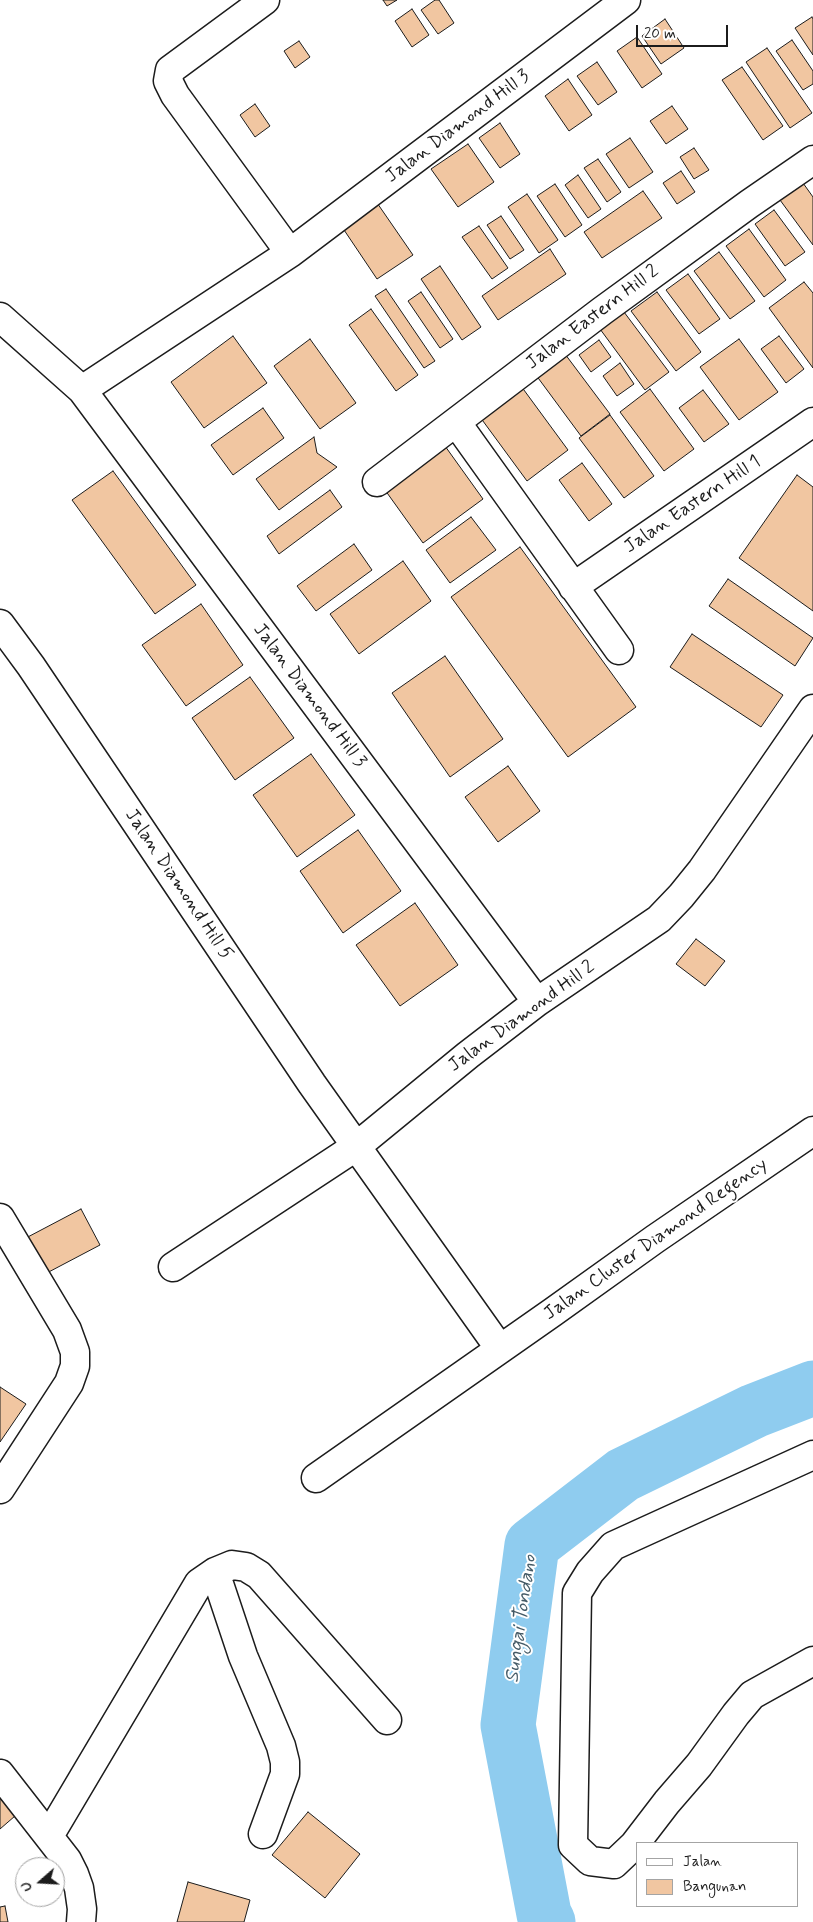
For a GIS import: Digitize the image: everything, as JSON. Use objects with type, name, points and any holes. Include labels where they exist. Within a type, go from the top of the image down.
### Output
[{"type":"street","points":[[265,0],[170,70],[168,81],[175,95],[290,253]]},
{"type":"street","name":"Jalan Diamond Hill 3","points":[[82,390],[290,253],[626,0]]},
{"type":"street","name":"Jalan Eastern Hill 2","points":[[378,482],[741,209],[813,160]]},
{"type":"street","name":"Jalan Diamond Hill 3","points":[[0,317],[82,390],[537,1002]]},
{"type":"street","points":[[456,422],[619,650]]},
{"type":"street","name":"Jalan Eastern Hill 1","points":[[573,587],[813,422]]},
{"type":"street","name":"Jalan Diamond Hill 5","points":[[0,624],[31,666],[312,1084],[358,1146]]},
{"type":"street","name":"Jalan Diamond Hill 2","points":[[173,1267],[358,1146],[468,1055],[537,1002],[659,919],[671,908],[702,870],[813,709]]},
{"type":"street","name":"Jalan Cluster Diamond Regency","points":[[316,1478],[655,1238],[813,1131]]},
{"type":"street","points":[[358,1146],[440,1266],[500,1348]]},
{"type":"street","points":[[0,1218],[67,1330],[75,1352],[75,1366],[70,1383],[0,1489]]},
{"type":"street","points":[[636,1842],[614,1864],[590,1861],[573,1845],[577,1594],[590,1572],[613,1546],[813,1455]]},
{"type":"street","points":[[49,1836],[199,1583],[214,1572],[232,1565],[246,1567],[258,1576],[387,1720]]},
{"type":"street","points":[[214,1572],[243,1656],[281,1746],[285,1762],[285,1774],[263,1834]]},
{"type":"street","points":[[636,1842],[699,1765],[752,1695],[813,1661]]},
{"type":"street","points":[[0,1774],[49,1836],[74,1874],[82,1909],[81,1922]]},
{"type":"building","points":[[383,0],[397,0],[387,6]]},
{"type":"building","points":[[435,0],[439,0],[454,23],[438,34],[421,10]]},
{"type":"building","points":[[412,9],[429,35],[412,47],[395,21]]},
{"type":"building","points":[[812,17],[813,19],[813,55],[795,28]]},
{"type":"building","points":[[665,19],[684,48],[661,64],[642,36]]},
{"type":"building","points":[[637,37],[662,74],[642,88],[617,51]]},
{"type":"building","points":[[792,40],[813,71],[813,84],[803,90],[776,51]]},
{"type":"building","points":[[299,41],[310,57],[295,68],[284,51]]},
{"type":"building","points":[[767,48],[812,113],[790,128],[746,62]]},
{"type":"building","points":[[597,62],[617,92],[598,105],[577,76]]},
{"type":"building","points":[[742,67],[783,126],[763,140],[722,80]]},
{"type":"building","points":[[568,79],[592,115],[569,131],[545,96]]},
{"type":"building","points":[[255,104],[270,126],[255,137],[240,115]]},
{"type":"building","points":[[672,106],[688,129],[666,144],[650,121]]},
{"type":"building","points":[[500,123],[520,154],[500,168],[479,138]]},
{"type":"building","points":[[630,138],[653,172],[629,188],[606,154]]},
{"type":"building","points":[[468,144],[494,182],[458,207],[431,169]]},
{"type":"building","points":[[694,148],[709,170],[694,179],[680,157]]},
{"type":"building","points":[[598,159],[621,192],[607,202],[584,168]]},
{"type":"building","points":[[681,171],[695,192],[677,204],[663,183]]},
{"type":"building","points":[[578,175],[601,209],[588,218],[565,185]]},
{"type":"building","points":[[803,183],[813,197],[813,245],[780,200]]},
{"type":"building","points":[[555,184],[582,225],[565,237],[537,196]]},
{"type":"building","points":[[643,191],[662,218],[602,258],[584,232]]},
{"type":"building","points":[[527,194],[558,240],[539,253],[508,207]]},
{"type":"building","points":[[373,197],[413,255],[377,279],[338,221]]},
{"type":"building","points":[[774,210],[805,252],[785,266],[755,224]]},
{"type":"building","points":[[501,216],[524,250],[510,259],[487,225]]},
{"type":"building","points":[[479,226],[508,268],[492,279],[462,237]]},
{"type":"building","points":[[749,229],[786,280],[764,297],[726,246]]},
{"type":"building","points":[[550,249],[566,274],[498,320],[482,296]]},
{"type":"building","points":[[719,252],[755,301],[730,319],[694,271]]},
{"type":"building","points":[[440,266],[481,327],[462,340],[421,279]]},
{"type":"building","points":[[688,274],[720,319],[699,334],[666,290]]},
{"type":"building","points":[[804,282],[813,293],[813,368],[769,308]]},
{"type":"building","points":[[386,289],[435,361],[424,368],[375,296]]},
{"type":"building","points":[[421,292],[453,339],[440,348],[408,301]]},
{"type":"building","points":[[657,292],[701,352],[676,371],[631,311]]},
{"type":"building","points":[[371,309],[418,375],[396,391],[349,325]]},
{"type":"building","points":[[624,312],[669,372],[645,390],[600,329]]},
{"type":"building","points":[[233,336],[267,383],[204,428],[171,382]]},
{"type":"building","points":[[779,336],[804,369],[786,383],[761,349]]},
{"type":"building","points":[[310,339],[356,403],[320,429],[274,366]]},
{"type":"building","points":[[739,339],[778,392],[739,420],[700,367]]},
{"type":"building","points":[[599,340],[611,357],[591,372],[579,355]]},
{"type":"building","points":[[559,346],[610,414],[581,436],[530,367]]},
{"type":"building","points":[[620,363],[634,384],[617,396],[603,376]]},
{"type":"building","points":[[521,386],[568,450],[527,481],[480,417]]},
{"type":"building","points":[[650,389],[694,449],[664,471],[620,412]]},
{"type":"building","points":[[703,390],[729,424],[704,442],[679,408]]},
{"type":"building","points":[[263,408],[284,438],[233,475],[211,445]]},
{"type":"building","points":[[610,415],[654,476],[624,498],[579,438]]},
{"type":"building","points":[[314,437],[317,453],[337,467],[279,510],[256,479]]},
{"type":"building","points":[[445,446],[483,499],[423,543],[385,490]]},
{"type":"building","points":[[582,463],[612,504],[589,521],[559,480]]},
{"type":"building","points":[[113,471],[196,585],[155,614],[72,500]]},
{"type":"building","points":[[797,475],[813,487],[813,611],[739,558]]},
{"type":"building","points":[[330,490],[342,507],[279,554],[267,536]]},
{"type":"building","points":[[471,517],[496,550],[450,583],[426,550]]},
{"type":"building","points":[[354,544],[372,570],[316,611],[297,586]]},
{"type":"building","points":[[520,547],[636,707],[568,757],[451,597]]},
{"type":"building","points":[[403,561],[431,601],[359,654],[330,614]]},
{"type":"building","points":[[728,579],[813,638],[795,666],[709,606]]},
{"type":"building","points":[[201,604],[243,665],[186,706],[142,645]]},
{"type":"building","points":[[692,634],[783,695],[761,727],[670,667]]},
{"type":"building","points":[[445,656],[503,739],[450,777],[392,693]]},
{"type":"building","points":[[250,677],[294,738],[235,780],[192,718]]},
{"type":"building","points":[[311,754],[355,815],[297,857],[253,795]]},
{"type":"building","points":[[508,766],[540,811],[498,842],[465,797]]},
{"type":"building","points":[[358,830],[401,891],[343,933],[300,871]]},
{"type":"building","points":[[415,903],[458,965],[400,1006],[356,945]]},
{"type":"building","points":[[696,939],[725,961],[705,986],[676,964]]},
{"type":"building","points":[[81,1209],[100,1245],[43,1275],[24,1239]]},
{"type":"building","points":[[0,1387],[26,1404],[0,1442]]},
{"type":"building","points":[[0,1798],[15,1816],[0,1829]]},
{"type":"building","points":[[308,1812],[360,1854],[325,1898],[272,1855]]},
{"type":"building","points":[[188,1882],[250,1900],[244,1922],[177,1922]]},
{"type":"building","points":[[5,1906],[8,1922],[0,1922],[0,1907]]},
{"type":"waterway","name":"Sungai Tondano","points":[[548,1922],[544,1914],[508,1725],[532,1545],[623,1475],[754,1411],[813,1388]]}]
